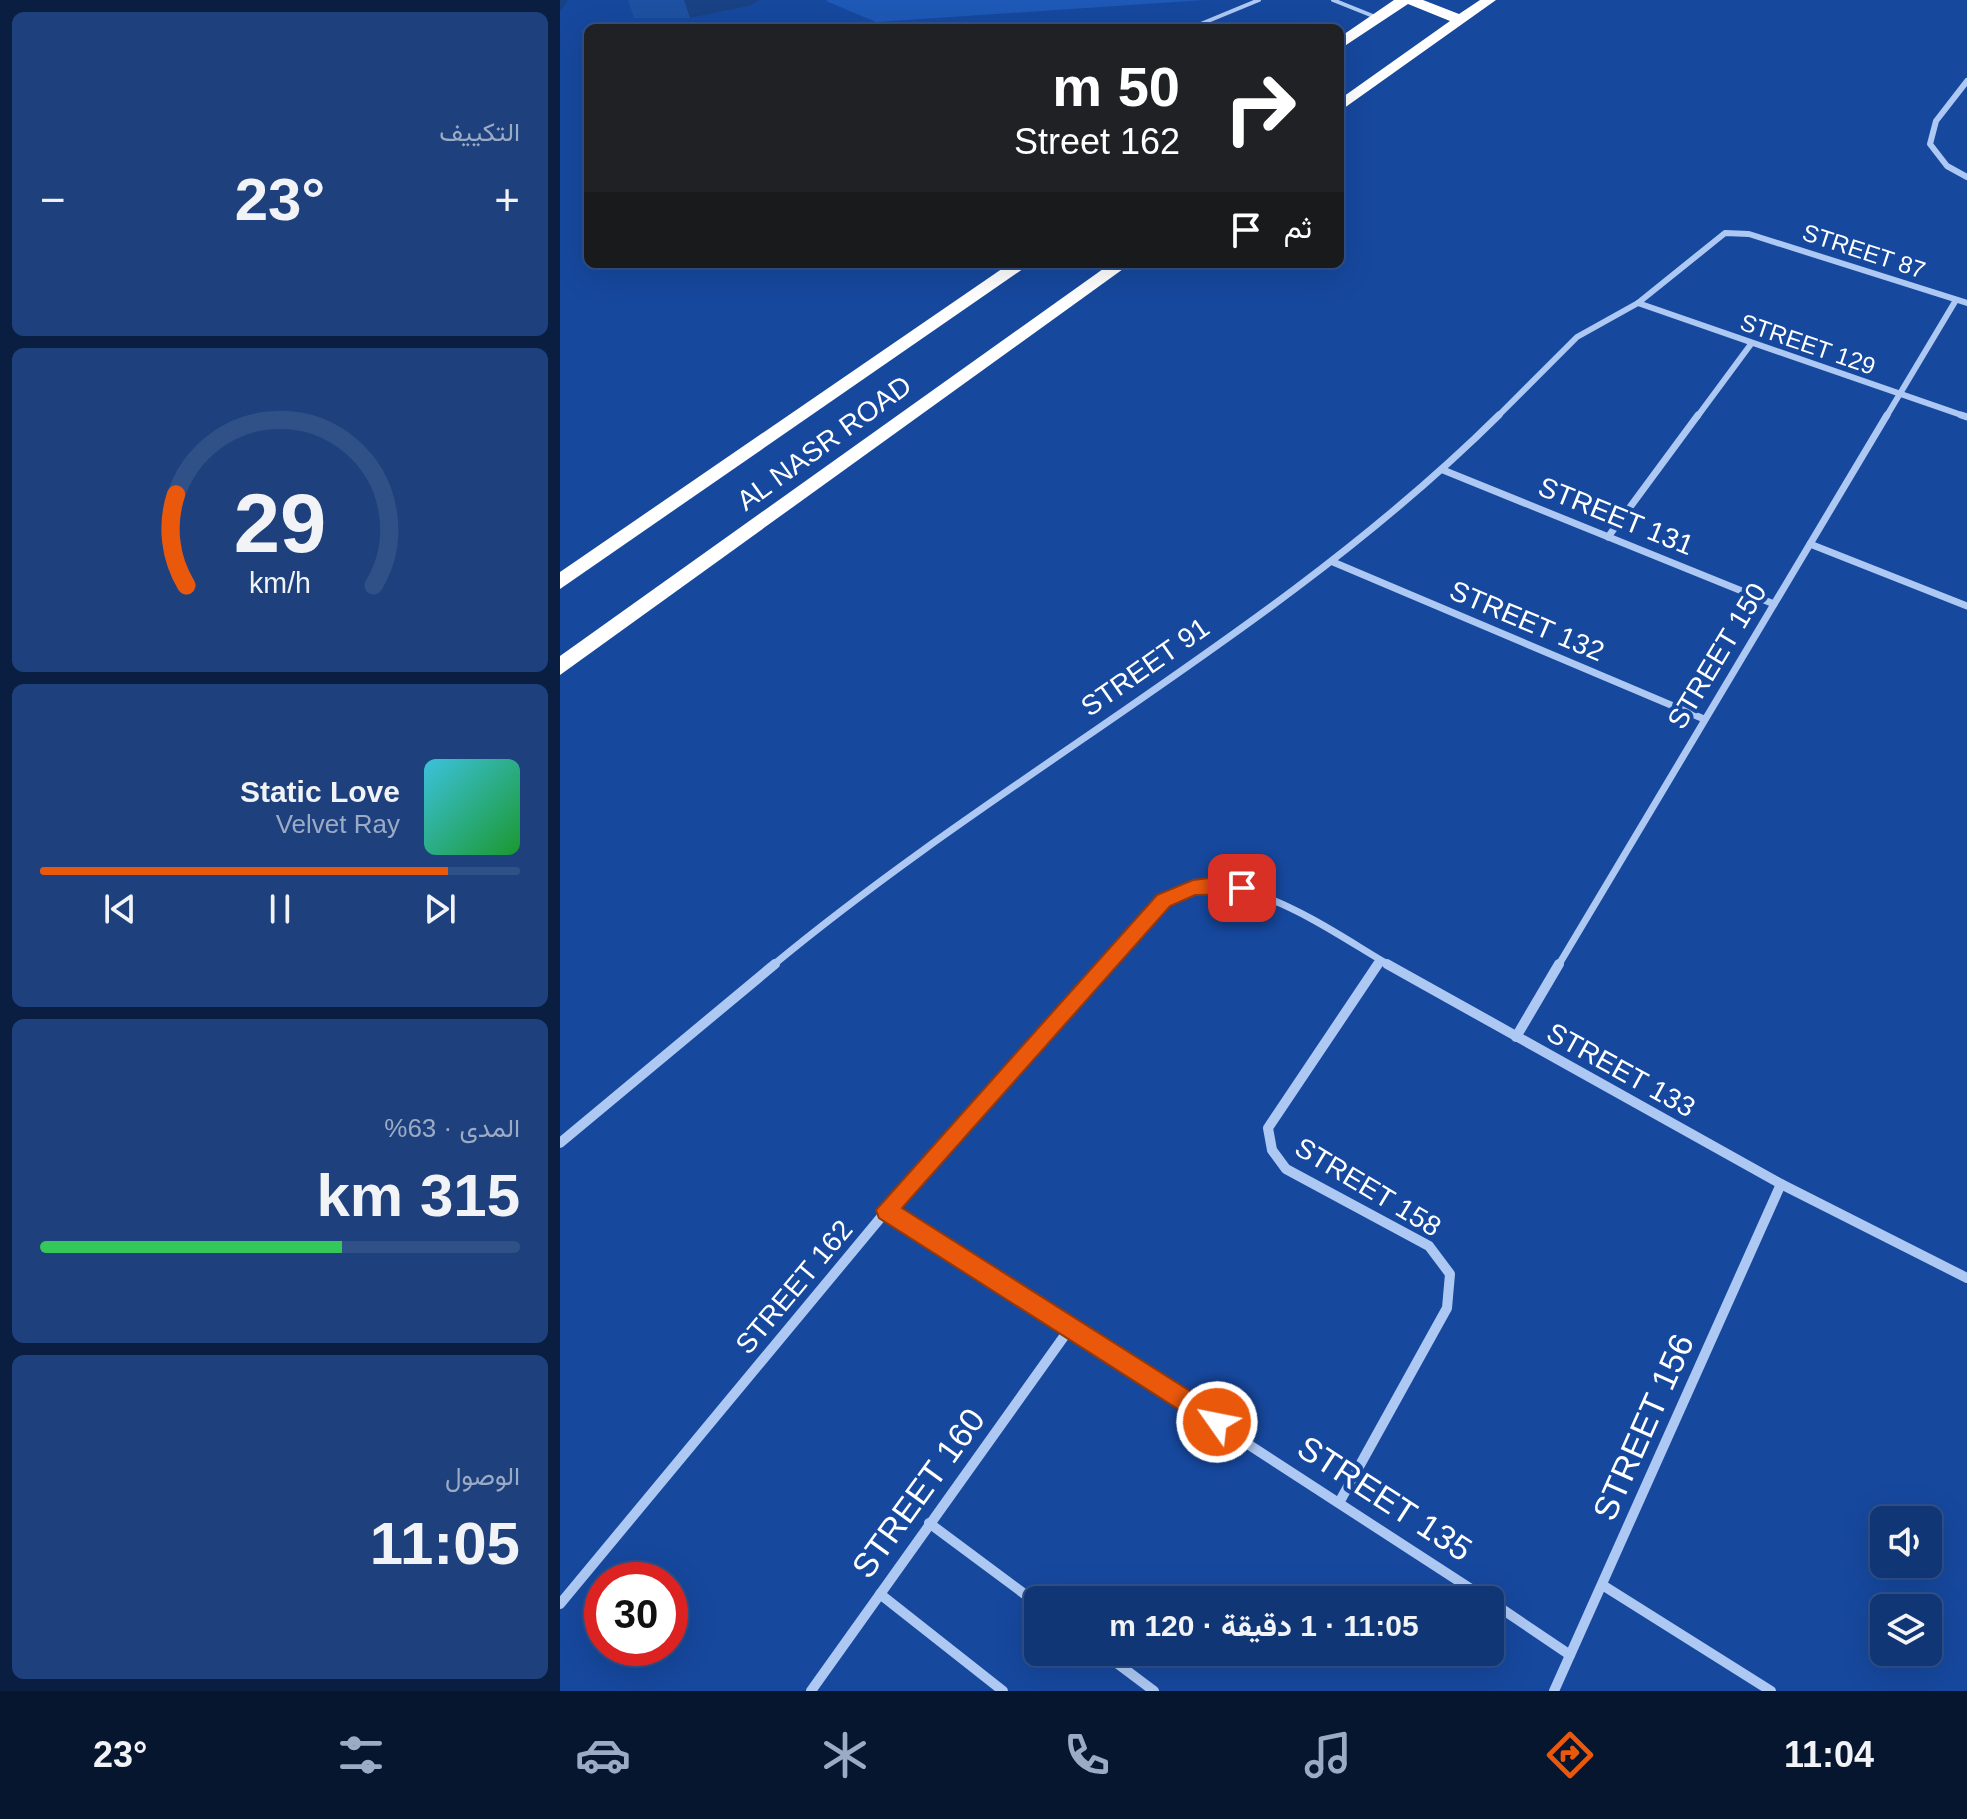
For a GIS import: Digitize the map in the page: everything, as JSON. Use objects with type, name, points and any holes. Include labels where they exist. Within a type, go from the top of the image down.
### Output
[{"type":"highway","points":[[1344,41],[1404,0]]},
{"type":"highway","points":[[1410,0],[1461,20]]},
{"type":"highway","points":[[1344,103],[1489,0]]},
{"type":"highway","name":"AL NASR ROAD","points":[[560,582],[1015,268]]},
{"type":"highway","name":"AL NASR ROAD","points":[[560,667],[1115,268]]},
{"type":"street","points":[[1967,81],[1930,126],[1927,137],[1931,149],[1941,161],[1967,177]]},
{"type":"street","name":"STREET 91","points":[[560,1143],[810,935],[996,798],[1333,562],[1443,470],[1577,337],[1638,303],[1725,233],[1749,234]]},
{"type":"street","name":"STREET 87","points":[[1749,234],[1967,303]]},
{"type":"street","name":"STREET 150","points":[[1516,1037],[1956,300]]},
{"type":"street","name":"STREET 129","points":[[1638,303],[1967,417]]},
{"type":"street","points":[[1608,537],[1751,344]]},
{"type":"street","name":"STREET 131","points":[[1443,470],[1774,604]]},
{"type":"street","points":[[1810,544],[1967,606]]},
{"type":"street","name":"STREET 132","points":[[1333,562],[1704,719]]},
{"type":"street","name":"STREET 162","points":[[560,1604],[887,1210],[1163,901],[1193,887],[1226,884],[1258,892]]},
{"type":"street","name":"STREET 133","points":[[1258,892],[1781,1184],[1967,1278]]},
{"type":"street","name":"STREET 158","points":[[1340,1501],[1447,1308],[1452,1292],[1451,1274],[1443,1258],[1429,1246],[1286,1169],[1275,1158],[1268,1143],[1268,1128],[1379,962]]},
{"type":"street","name":"STREET 156","points":[[1554,1691],[1604,1586],[1781,1184]]},
{"type":"street","name":"STREET 135","points":[[887,1210],[1467,1586]]},
{"type":"street","name":"STREET 160","points":[[811,1691],[1070,1328]]},
{"type":"street","points":[[929,1523],[1024,1594]]},
{"type":"street","points":[[1604,1586],[1771,1691]]},
{"type":"street","points":[[880,1594],[1003,1691]]},
{"type":"street","name":"STREET 135","points":[[1504,1611],[1570,1655]]},
{"type":"street","points":[[1121,1666],[1154,1691]]},
{"type":"lane","points":[[1201,24],[1259,0]]},
{"type":"lane","points":[[1333,0],[1378,18]]},
{"type":"shaded area","points":[[828,0],[1205,0],[876,22],[826,1]]},
{"type":"route","points":[[1217,1422],[887,1210],[1163,901],[1193,887],[1226,884],[1242,888]]}]
